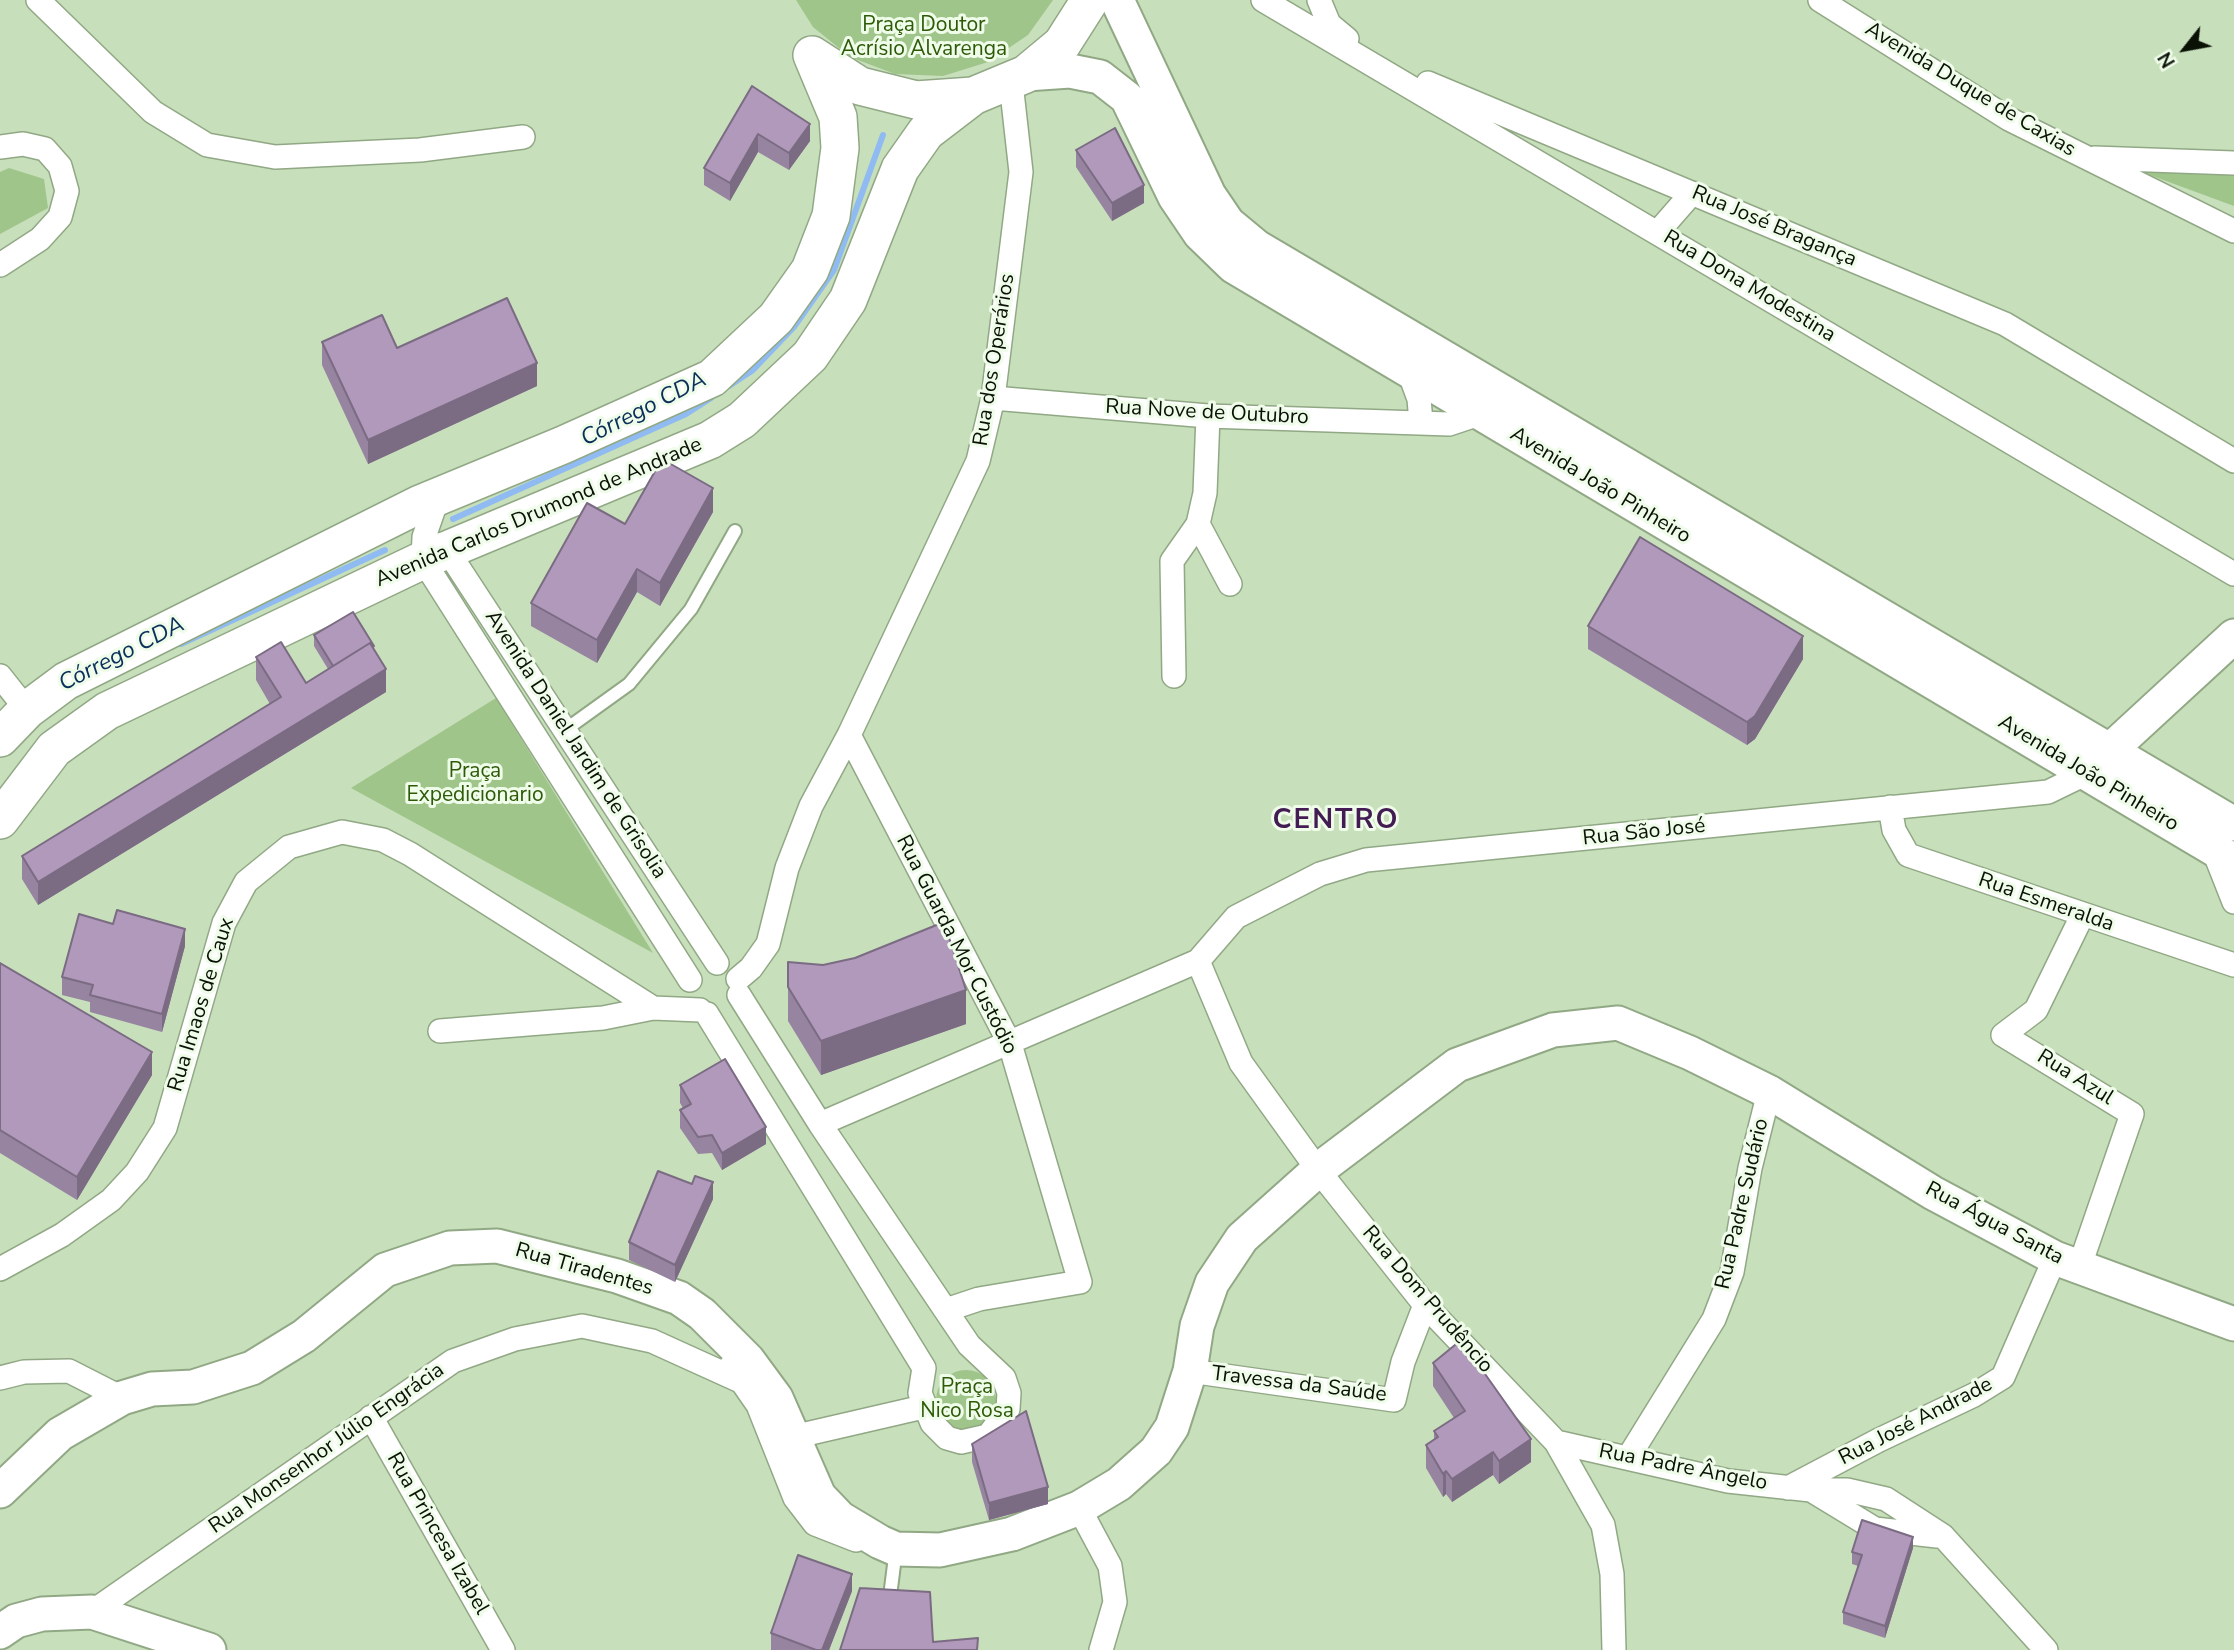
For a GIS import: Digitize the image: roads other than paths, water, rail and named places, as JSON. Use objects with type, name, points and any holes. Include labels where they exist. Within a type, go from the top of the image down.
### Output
[{"type":"main road","points":[[0,738],[27,710],[66,681],[391,517],[712,378],[776,318],[810,270],[831,216],[839,148],[838,117],[812,55],[860,86],[916,100],[973,96],[1018,78],[1062,44],[1090,0]]},
{"type":"main road","name":"Avenida Carlos Drumond de Andrade","points":[[0,820],[54,749],[107,711],[431,549],[710,440],[742,420],[810,356],[848,300],[900,169],[926,132],[973,96]]},
{"type":"street","points":[[38,0],[153,112],[207,145],[275,157],[420,150],[523,137]]},
{"type":"street","name":"Avenida João Pinheiro","points":[[1117,0],[1209,195],[1228,223],[1258,247],[2234,824]]},
{"type":"street","name":"Rua Dona Modestina","points":[[1263,0],[1373,62],[2234,574]]},
{"type":"street","name":"Rua José Bragança","points":[[1320,0],[1329,24],[1373,62],[1475,101],[2005,324],[2234,461]]},
{"type":"street","name":"Avenida Duque de Caxias","points":[[1821,0],[2010,119],[2083,158],[2234,231]]},
{"type":"street","name":"Avenida João Pinheiro","points":[[1018,78],[1070,71],[1100,77],[1127,98],[1175,197],[1200,234],[1233,266],[2223,855]]},
{"type":"street","name":"Rua dos Operários","points":[[738,987],[768,944],[787,868],[811,806],[849,736],[978,461],[993,398],[1021,172],[1018,78]]},
{"type":"street","points":[[0,147],[23,145],[45,149],[61,166],[67,191],[60,217],[40,239],[0,265]]},
{"type":"street","name":"Avenida Duque de Caxias","points":[[2083,158],[2234,163]]},
{"type":"street","points":[[1657,233],[1692,193]]},
{"type":"street","points":[[1408,369],[1419,399],[1421,422]]},
{"type":"street","name":"Rua Nove de Outubro","points":[[993,398],[1208,416],[1449,424],[1479,414]]},
{"type":"street","points":[[1174,676],[1172,561],[1198,524],[1205,493],[1208,416]]},
{"type":"street","points":[[431,549],[438,497]]},
{"type":"street","name":"Avenida Daniel Jardim de Grisolia","points":[[391,517],[431,549],[565,730],[717,963],[726,966],[820,1124],[947,1310]]},
{"type":"street","points":[[1198,524],[1230,583]]},
{"type":"street","name":"Avenida Daniel Jardim de Grisolia","points":[[431,549],[689,984],[694,1005],[704,1012],[764,1104],[924,1368],[920,1394],[923,1407]]},
{"type":"street","name":"Rua São José","points":[[1198,961],[1236,917],[1320,874],[1366,860],[2048,792],[2085,774],[2234,636]]},
{"type":"street","points":[[0,676],[27,710]]},
{"type":"street","name":"Rua Guarda Mor Custódio","points":[[849,736],[1010,1044],[1080,1282],[979,1300],[947,1310]]},
{"type":"street","name":"Rua Esmeralda","points":[[1890,807],[1894,830],[1908,855],[2082,916],[2234,965]]},
{"type":"street","name":"Rua Imaos de Caux","points":[[0,1269],[62,1235],[111,1200],[137,1172],[165,1128],[224,923],[246,883],[289,848],[342,832],[383,840],[653,1008]]},
{"type":"street","points":[[2223,855],[2234,902]]},
{"type":"street","name":"Rua Azul","points":[[2067,1263],[2132,1114],[2003,1035],[2036,1010],[2082,916]]},
{"type":"street","points":[[764,1104],[820,1124],[1198,961]]},
{"type":"street","name":"Rua Dom Prudêncio","points":[[1198,961],[1241,1063],[1318,1170],[1425,1305],[1556,1442],[1602,1525],[1612,1574],[1614,1650]]},
{"type":"street","points":[[653,1008],[689,984],[700,967],[717,963]]},
{"type":"street","points":[[603,1018],[610,998],[606,978]]},
{"type":"street","points":[[440,1031],[603,1018],[653,1008],[716,1014],[730,1009],[738,987]]},
{"type":"street","name":"Rua Água Santa","points":[[1318,1170],[1457,1065],[1553,1030],[1618,1023],[1690,1053],[1769,1092],[1933,1193],[2067,1263],[2234,1324]]},
{"type":"street","name":"Rua Padre Sudário","points":[[1628,1458],[1714,1319],[1732,1272],[1750,1168],[1769,1092]]},
{"type":"street","name":"Rua Tiradentes","points":[[0,1491],[60,1434],[122,1398],[152,1389],[193,1387],[252,1368],[304,1336],[385,1270],[450,1248],[497,1246],[559,1259],[679,1298],[702,1314],[738,1380],[758,1405],[795,1497],[815,1524],[876,1544],[952,1548],[1012,1534],[1079,1508],[1119,1484],[1156,1451],[1172,1427],[1190,1371],[1197,1326],[1212,1283],[1242,1238],[1318,1170]]},
{"type":"street","name":"Rua José Andrade","points":[[1788,1488],[1879,1440],[1974,1395],[2003,1377],[2067,1263]]},
{"type":"street","name":"Travessa da Saúde","points":[[1190,1371],[1394,1400],[1403,1362],[1425,1305]]},
{"type":"street","points":[[793,1437],[923,1407],[932,1423],[947,1438],[961,1442],[988,1436],[1008,1409],[1009,1393],[1004,1378],[969,1345],[947,1310]]},
{"type":"street","points":[[702,1314],[748,1360],[776,1398],[819,1496],[840,1518],[876,1544]]},
{"type":"street","name":"Rua Monsenhor Júlio Engrácia","points":[[92,1612],[453,1361],[515,1339],[582,1326],[652,1341],[738,1380]]},
{"type":"street","points":[[0,1378],[24,1372],[69,1371],[122,1398]]},
{"type":"street","name":"Rua Princesa Izabel","points":[[371,1417],[503,1650]]},
{"type":"street","name":"Rua Padre Ângelo","points":[[1556,1442],[1728,1481],[1811,1490],[1847,1490],[1886,1499],[1943,1536],[2046,1650]]},
{"type":"street","name":"Rua Padre Ângelo","points":[[1811,1490],[1875,1529],[1943,1536]]},
{"type":"street","points":[[1875,1529],[1870,1517],[1874,1504],[1886,1499]]},
{"type":"street","points":[[1079,1508],[1111,1566],[1115,1602],[1101,1650]]},
{"type":"street","points":[[0,1632],[16,1621],[42,1614],[92,1612],[209,1650]]},
{"type":"lane","points":[[565,730],[629,684],[691,609],[735,531]]},
{"type":"lane","points":[[876,1544],[887,1612]]},
{"type":"waterway","name":"Córrego CDA","points":[[729,386],[753,370],[794,327],[834,270],[883,135]]},
{"type":"waterway","name":"Córrego CDA","points":[[453,519],[686,414],[711,398]]},
{"type":"waterway","name":"Córrego CDA","points":[[181,644],[385,550]]},
{"type":"district","name":"CENTRO","points":[[1336,821]]},
{"type":"park label","name":"Praça Doutor Acrísio Alvarenga","points":[[924,38]]},
{"type":"park label","name":"Praça Expedicionario","points":[[475,784]]},
{"type":"park label","name":"Praça Nico Rosa","points":[[967,1400]]}]
